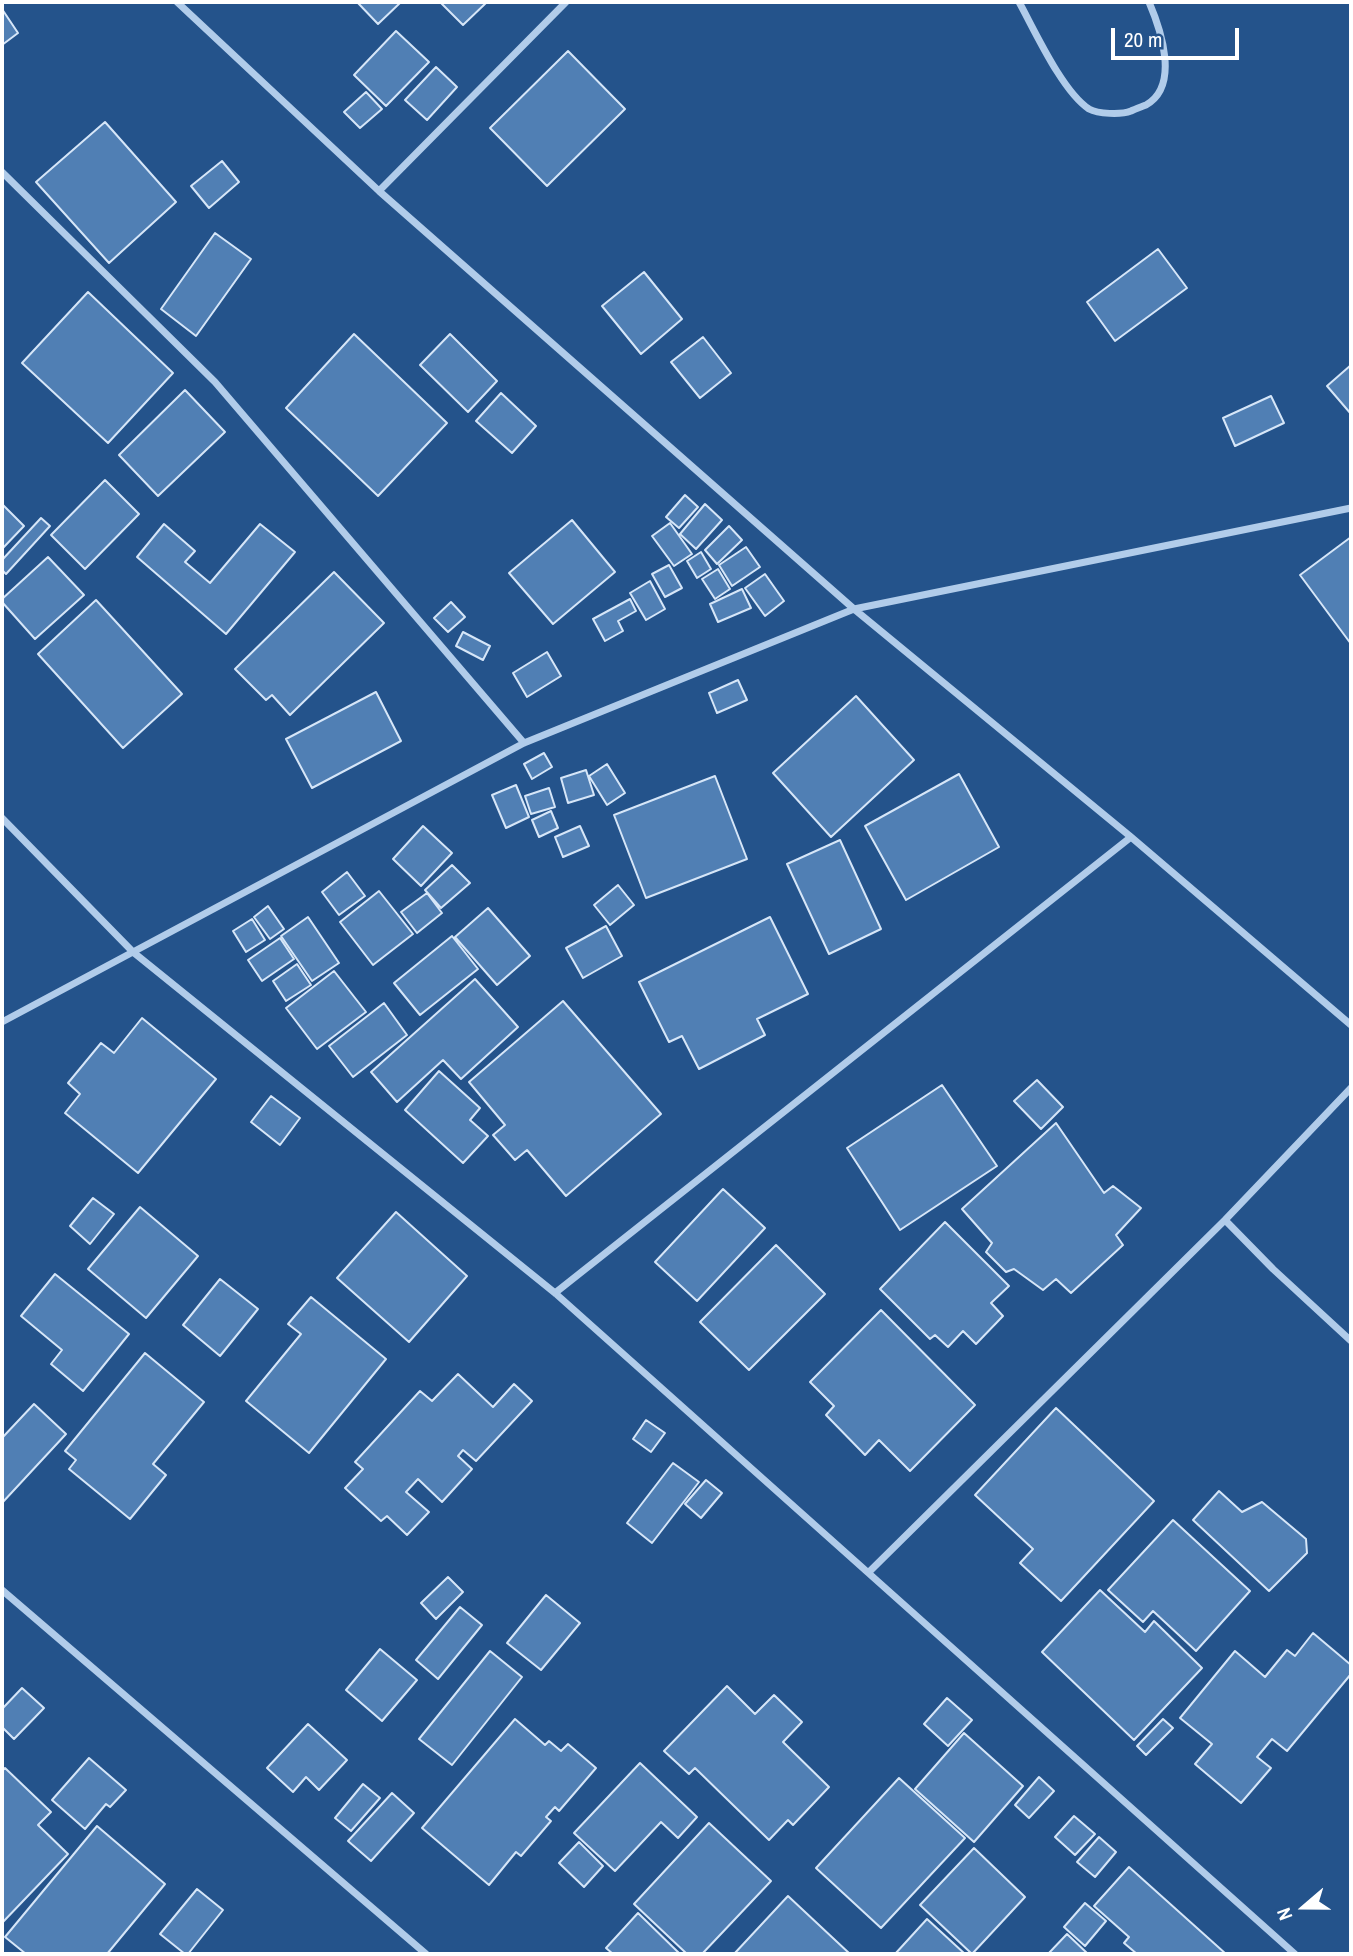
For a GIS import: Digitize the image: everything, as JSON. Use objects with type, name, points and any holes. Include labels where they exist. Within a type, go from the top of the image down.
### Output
[{"type":"street","points":[[177,2],[379,191],[855,609],[1131,837],[1351,1025]]},
{"type":"street","points":[[379,191],[566,2]]},
{"type":"street","points":[[1018,2],[1065,85],[1090,110],[1122,114],[1148,104],[1163,87],[1166,61],[1160,26],[1149,2]]},
{"type":"street","points":[[2,172],[215,382],[524,743]]},
{"type":"street","points":[[2,1021],[524,743],[855,609],[1351,508]]},
{"type":"street","points":[[2,818],[133,952],[555,1293],[1295,1954]]},
{"type":"street","points":[[555,1293],[1131,837]]},
{"type":"street","points":[[869,1572],[1225,1220],[1351,1088]]},
{"type":"street","points":[[1225,1220],[1351,1341]]},
{"type":"street","points":[[2,1590],[426,1954]]},
{"type":"building","points":[[357,2],[401,2],[378,24]]},
{"type":"building","points":[[440,2],[487,2],[463,25]]},
{"type":"building","points":[[2,9],[18,33],[2,45]]},
{"type":"building","points":[[396,31],[429,62],[386,106],[354,75]]},
{"type":"building","points":[[568,51],[625,109],[547,186],[490,128]]},
{"type":"building","points":[[436,67],[457,87],[427,120],[405,100]]},
{"type":"building","points":[[366,92],[382,109],[360,128],[344,112]]},
{"type":"building","points":[[105,122],[176,202],[109,263],[36,182]]},
{"type":"building","points":[[222,161],[239,182],[209,208],[191,186]]},
{"type":"building","points":[[215,233],[251,259],[196,336],[161,309]]},
{"type":"building","points":[[1158,249],[1187,288],[1115,341],[1087,302]]},
{"type":"building","points":[[644,272],[682,319],[641,354],[602,306]]},
{"type":"building","points":[[88,292],[173,373],[108,443],[22,363]]},
{"type":"building","points":[[354,334],[447,423],[378,496],[286,408]]},
{"type":"building","points":[[450,334],[497,381],[468,412],[420,365]]},
{"type":"building","points":[[703,337],[731,373],[700,398],[671,362]]},
{"type":"building","points":[[1351,365],[1351,414],[1327,386]]},
{"type":"building","points":[[185,390],[225,432],[158,496],[119,455]]},
{"type":"building","points":[[501,393],[536,426],[512,453],[476,421]]},
{"type":"building","points":[[1271,396],[1284,423],[1235,446],[1223,418]]},
{"type":"building","points":[[105,480],[139,514],[85,569],[51,535]]},
{"type":"building","points":[[685,495],[698,507],[679,528],[666,517]]},
{"type":"building","points":[[2,504],[24,526],[2,549]]},
{"type":"building","points":[[705,504],[722,520],[696,549],[680,534]]},
{"type":"building","points":[[41,518],[50,526],[6,574],[2,570],[2,560]]},
{"type":"building","points":[[572,520],[615,572],[553,624],[509,573]]},
{"type":"building","points":[[670,523],[692,554],[674,566],[652,536]]},
{"type":"building","points":[[164,524],[195,551],[185,562],[210,583],[260,524],[295,552],[226,634],[137,557]]},
{"type":"building","points":[[729,526],[742,540],[717,564],[705,550]]},
{"type":"building","points":[[1351,537],[1351,644],[1300,575]]},
{"type":"building","points":[[746,547],[760,567],[732,586],[719,565]]},
{"type":"building","points":[[701,552],[711,569],[697,578],[687,561]]},
{"type":"building","points":[[48,557],[84,595],[35,639],[2,599]]},
{"type":"building","points":[[669,565],[682,588],[665,597],[652,574]]},
{"type":"building","points":[[718,569],[730,589],[715,599],[702,579]]},
{"type":"building","points":[[334,572],[384,623],[290,715],[272,695],[266,700],[235,669]]},
{"type":"building","points":[[765,574],[784,601],[765,616],[745,588]]},
{"type":"building","points":[[650,581],[665,609],[646,620],[630,593]]},
{"type":"building","points":[[742,589],[751,608],[718,622],[710,604]]},
{"type":"building","points":[[630,599],[636,611],[618,621],[623,631],[605,641],[593,619]]},
{"type":"building","points":[[96,600],[182,694],[123,748],[38,654]]},
{"type":"building","points":[[451,602],[465,617],[448,632],[434,618]]},
{"type":"building","points":[[463,632],[490,646],[483,660],[456,646]]},
{"type":"building","points":[[547,652],[561,676],[527,697],[513,673]]},
{"type":"building","points":[[738,680],[747,700],[717,713],[709,693]]},
{"type":"building","points":[[376,692],[401,741],[312,788],[286,739]]},
{"type":"building","points":[[856,696],[914,760],[831,837],[773,773]]},
{"type":"building","points":[[544,753],[552,767],[532,779],[524,764]]},
{"type":"building","points":[[607,764],[625,793],[607,805],[589,776]]},
{"type":"building","points":[[586,770],[594,795],[568,803],[561,778]]},
{"type":"building","points":[[959,774],[999,847],[906,900],[865,826]]},
{"type":"building","points":[[715,776],[747,859],[646,898],[614,815]]},
{"type":"building","points":[[516,785],[529,817],[506,828],[492,795]]},
{"type":"building","points":[[549,788],[555,807],[531,814],[525,796]]},
{"type":"building","points":[[551,811],[558,828],[539,837],[532,820]]},
{"type":"building","points":[[423,826],[452,853],[421,886],[393,859]]},
{"type":"building","points":[[580,826],[589,846],[563,857],[555,837]]},
{"type":"building","points":[[840,840],[881,929],[829,954],[787,864]]},
{"type":"building","points":[[452,865],[470,883],[441,908],[425,890]]},
{"type":"building","points":[[347,872],[365,896],[339,915],[322,892]]},
{"type":"building","points":[[618,885],[634,905],[610,925],[594,905]]},
{"type":"building","points":[[379,891],[413,934],[373,965],[340,922]]},
{"type":"building","points":[[427,893],[442,913],[417,933],[401,912]]},
{"type":"building","points":[[268,906],[284,929],[270,939],[254,917]]},
{"type":"building","points":[[488,908],[530,956],[497,985],[455,937]]},
{"type":"building","points":[[308,917],[339,963],[312,981],[281,936]]},
{"type":"building","points":[[770,917],[808,994],[757,1019],[765,1035],[699,1069],[682,1036],[669,1042],[639,982]]},
{"type":"building","points":[[252,919],[265,940],[246,952],[233,931]]},
{"type":"building","points":[[606,926],[622,956],[583,978],[566,948]]},
{"type":"building","points":[[452,936],[478,969],[420,1015],[394,983]]},
{"type":"building","points":[[280,938],[294,959],[262,981],[248,960]]},
{"type":"building","points":[[297,964],[311,985],[286,1001],[273,981]]},
{"type":"building","points":[[334,971],[366,1012],[317,1049],[286,1008]]},
{"type":"building","points":[[475,979],[518,1027],[461,1079],[443,1060],[397,1102],[371,1072]]},
{"type":"building","points":[[563,1001],[661,1114],[566,1196],[527,1150],[515,1160],[493,1135],[505,1125],[469,1082]]},
{"type":"building","points":[[384,1003],[407,1035],[353,1077],[329,1046]]},
{"type":"building","points":[[142,1018],[216,1079],[138,1173],[65,1113],[80,1094],[68,1083],[101,1043],[114,1053]]},
{"type":"building","points":[[439,1071],[480,1108],[470,1120],[488,1136],[463,1163],[405,1110]]},
{"type":"building","points":[[1037,1080],[1063,1107],[1041,1129],[1014,1101]]},
{"type":"building","points":[[942,1085],[997,1166],[900,1230],[847,1148]]},
{"type":"building","points":[[271,1096],[300,1118],[280,1145],[251,1122]]},
{"type":"building","points":[[1056,1123],[1104,1193],[1113,1186],[1141,1208],[1116,1235],[1123,1245],[1071,1293],[1056,1279],[1043,1290],[1014,1269],[1006,1272],[986,1252],[992,1243],[962,1209]]},
{"type":"building","points":[[723,1189],[765,1228],[697,1301],[655,1262]]},
{"type":"building","points":[[93,1198],[114,1214],[90,1244],[70,1226]]},
{"type":"building","points":[[140,1207],[198,1256],[146,1318],[88,1269]]},
{"type":"building","points":[[396,1212],[467,1276],[409,1342],[337,1278]]},
{"type":"building","points":[[945,1222],[1009,1286],[991,1303],[1003,1316],[976,1344],[963,1331],[948,1347],[935,1335],[930,1339],[880,1289]]},
{"type":"building","points":[[776,1245],[825,1294],[749,1370],[700,1322]]},
{"type":"building","points":[[55,1274],[129,1334],[83,1391],[51,1364],[62,1350],[21,1316]]},
{"type":"building","points":[[220,1279],[258,1309],[220,1356],[183,1325]]},
{"type":"building","points":[[311,1297],[386,1359],[309,1453],[246,1401],[301,1334],[288,1324]]},
{"type":"building","points":[[881,1310],[975,1405],[910,1471],[879,1440],[865,1455],[826,1415],[834,1406],[810,1382]]},
{"type":"building","points":[[145,1353],[204,1402],[153,1464],[166,1475],[130,1519],[69,1469],[76,1460],[65,1451]]},
{"type":"building","points":[[458,1374],[493,1407],[514,1384],[532,1401],[476,1461],[463,1450],[458,1456],[472,1469],[442,1502],[418,1479],[406,1492],[429,1512],[407,1535],[387,1516],[381,1521],[345,1488],[363,1469],[355,1462],[420,1391],[432,1401]]},
{"type":"building","points":[[34,1404],[66,1434],[2,1503],[2,1438]]},
{"type":"building","points":[[1056,1408],[1154,1501],[1061,1601],[1020,1563],[1033,1549],[975,1495]]},
{"type":"building","points":[[646,1420],[665,1433],[651,1452],[633,1439]]},
{"type":"building","points":[[673,1463],[699,1482],[652,1543],[627,1523]]},
{"type":"building","points":[[706,1480],[722,1493],[701,1518],[685,1504]]},
{"type":"building","points":[[1219,1491],[1242,1512],[1262,1502],[1306,1539],[1307,1553],[1269,1591],[1193,1520]]},
{"type":"building","points":[[1173,1520],[1250,1591],[1196,1651],[1153,1611],[1143,1622],[1108,1590]]},
{"type":"building","points":[[448,1577],[463,1592],[436,1619],[421,1603]]},
{"type":"building","points":[[1100,1590],[1145,1632],[1154,1621],[1202,1668],[1134,1740],[1042,1652]]},
{"type":"building","points":[[546,1595],[580,1623],[541,1670],[507,1643]]},
{"type":"building","points":[[460,1607],[482,1625],[438,1679],[416,1660]]},
{"type":"building","points":[[1313,1633],[1351,1665],[1351,1674],[1287,1751],[1272,1739],[1257,1757],[1271,1768],[1241,1803],[1195,1764],[1212,1744],[1180,1718],[1235,1651],[1265,1677],[1287,1650],[1295,1656]]},
{"type":"building","points":[[380,1649],[417,1680],[382,1721],[346,1690]]},
{"type":"building","points":[[490,1651],[522,1677],[452,1765],[419,1739]]},
{"type":"building","points":[[727,1686],[755,1714],[774,1695],[802,1722],[783,1742],[829,1787],[793,1825],[788,1820],[769,1840],[695,1768],[689,1774],[664,1751]]},
{"type":"building","points":[[22,1688],[44,1708],[14,1739],[2,1727],[2,1709]]},
{"type":"building","points":[[947,1698],[972,1720],[948,1746],[924,1724]]},
{"type":"building","points":[[515,1719],[545,1745],[549,1741],[561,1751],[568,1744],[596,1768],[559,1811],[555,1807],[546,1817],[551,1821],[521,1856],[516,1852],[489,1885],[422,1828]]},
{"type":"building","points":[[1163,1719],[1173,1728],[1146,1755],[1137,1746]]},
{"type":"building","points":[[308,1724],[347,1760],[319,1790],[306,1777],[293,1792],[267,1768]]},
{"type":"building","points":[[964,1733],[1023,1786],[974,1842],[915,1789]]},
{"type":"building","points":[[89,1758],[126,1790],[110,1807],[106,1804],[85,1829],[52,1800]]},
{"type":"building","points":[[640,1763],[697,1817],[678,1838],[661,1822],[615,1871],[574,1833]]},
{"type":"building","points":[[5,1768],[51,1812],[38,1825],[68,1854],[2,1923],[2,1771]]},
{"type":"building","points":[[1039,1777],[1054,1791],[1029,1818],[1015,1805]]},
{"type":"building","points":[[899,1778],[965,1838],[881,1928],[816,1868]]},
{"type":"building","points":[[363,1784],[380,1798],[351,1831],[335,1818]]},
{"type":"building","points":[[392,1793],[414,1813],[371,1861],[348,1841]]},
{"type":"building","points":[[1074,1816],[1095,1834],[1075,1855],[1055,1837]]},
{"type":"building","points":[[709,1823],[771,1881],[702,1954],[687,1954],[634,1904]]},
{"type":"building","points":[[97,1826],[165,1884],[107,1954],[26,1954],[5,1937]]},
{"type":"building","points":[[1099,1837],[1116,1852],[1095,1877],[1077,1862]]},
{"type":"building","points":[[579,1842],[603,1866],[584,1887],[559,1863]]},
{"type":"building","points":[[974,1848],[1025,1897],[972,1954],[920,1905]]},
{"type":"building","points":[[1129,1867],[1226,1954],[1137,1954],[1124,1943],[1129,1937],[1094,1906]]},
{"type":"building","points":[[197,1889],[223,1910],[188,1954],[185,1954],[160,1934]]},
{"type":"building","points":[[788,1896],[850,1954],[734,1954]]},
{"type":"building","points":[[1085,1903],[1106,1921],[1085,1946],[1064,1927]]},
{"type":"building","points":[[638,1913],[680,1954],[613,1954],[606,1948]]},
{"type":"building","points":[[927,1919],[965,1954],[895,1954]]},
{"type":"building","points":[[1067,1934],[1088,1954],[1048,1954]]}]
